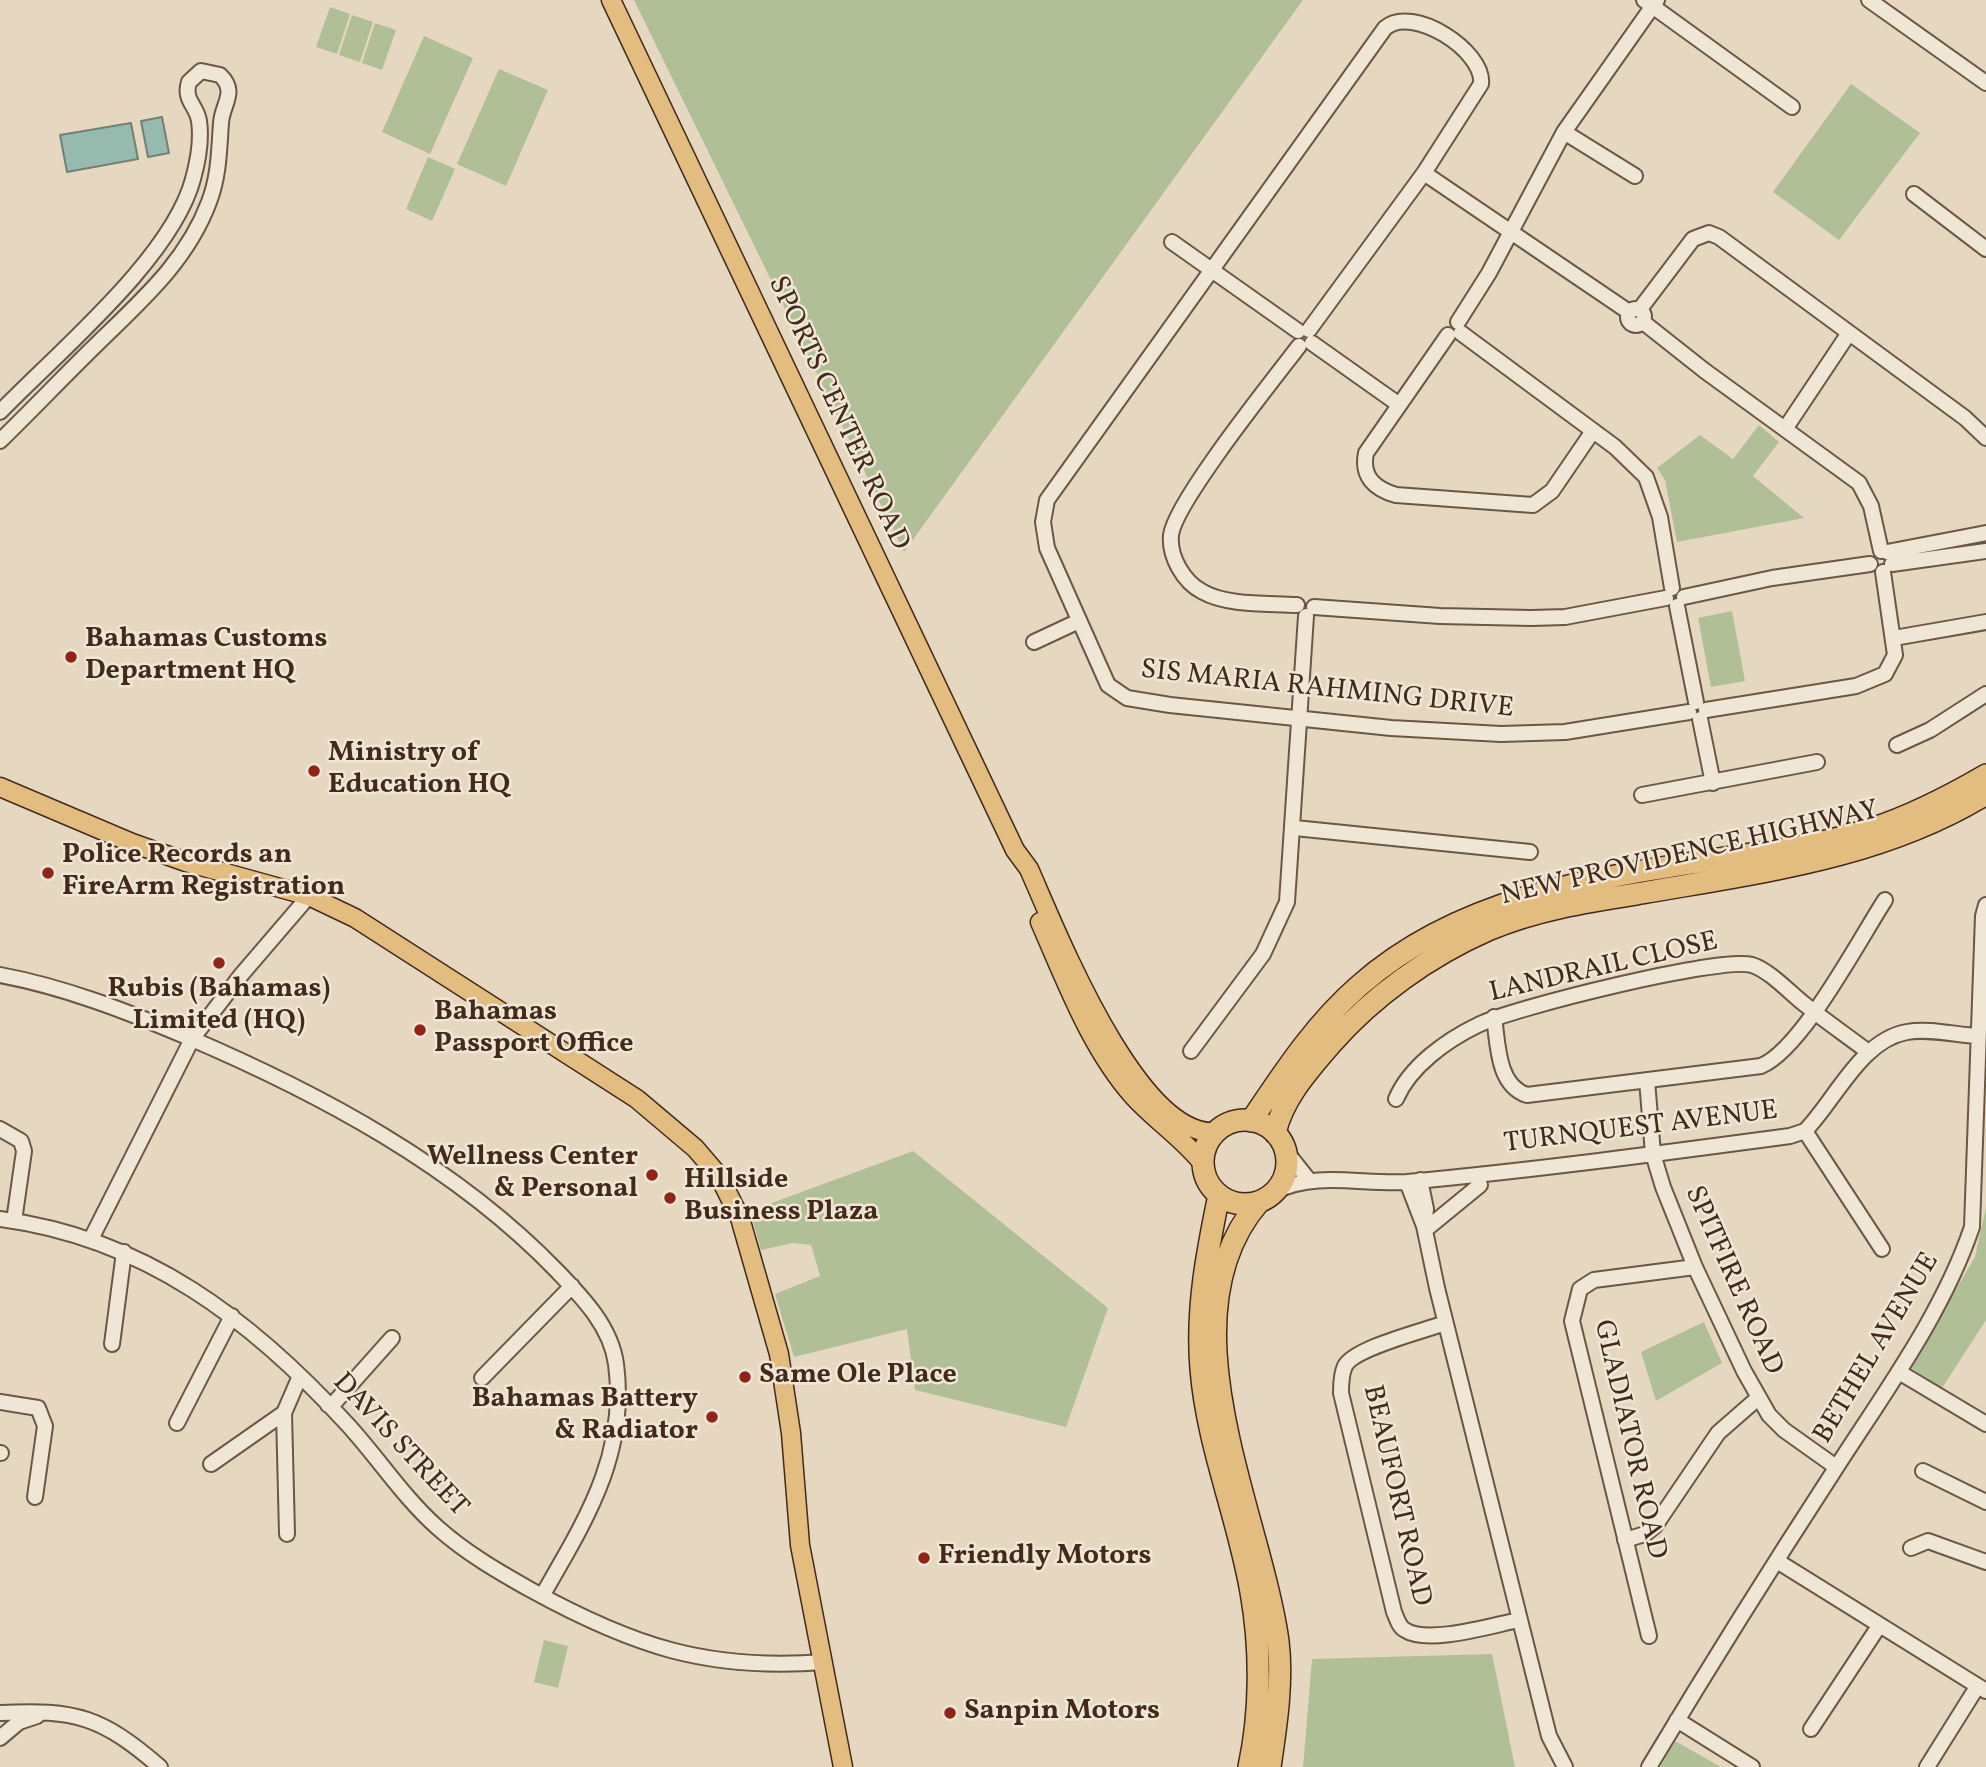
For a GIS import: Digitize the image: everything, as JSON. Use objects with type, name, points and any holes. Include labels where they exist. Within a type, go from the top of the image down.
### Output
[{"type":"highway","name":"NEW PROVIDENCE HIGHWAY","points":[[1251,1121],[1290,1061],[1335,1008],[1381,969],[1434,934],[1476,914],[1506,902],[1590,880],[1798,847],[1858,832],[1903,817],[1986,775]]},
{"type":"highway","name":"NEW PROVIDENCE HIGHWAY","points":[[1280,1141],[1280,1112],[1309,1069],[1363,1012],[1413,972],[1488,930],[1529,915],[1858,851],[1914,831],[1986,794]]},
{"type":"highway","points":[[1267,1197],[1237,1203],[1219,1195],[1210,1184],[1204,1165],[1206,1147],[1216,1132],[1231,1123],[1251,1121],[1280,1141],[1286,1172],[1267,1197],[1239,1226],[1224,1271],[1216,1351],[1230,1445],[1270,1597],[1278,1640],[1281,1671],[1270,1767]]},
{"type":"highway","points":[[1219,1195],[1201,1297],[1201,1370],[1209,1424],[1251,1591],[1256,1626],[1258,1700],[1250,1767]]},
{"type":"main road","name":"SPORTS CENTER ROAD","points":[[611,0],[1015,850],[1029,869],[1122,1061],[1173,1117],[1197,1130],[1216,1132]]},
{"type":"main road","points":[[0,787],[132,843],[186,862],[309,896],[398,944],[637,1099],[695,1148],[719,1176],[744,1228],[779,1354],[791,1433],[800,1545],[843,1767]]},
{"type":"main road","name":"SPORTS CENTER ROAD","points":[[1015,850],[1018,871],[1097,1042],[1134,1097],[1204,1165]]},
{"type":"street","points":[[1868,0],[1986,83]]},
{"type":"street","points":[[1593,431],[1552,491],[1534,505],[1396,495],[1377,487],[1364,467],[1366,453],[1398,404],[1456,330],[1489,274],[1564,132],[1651,2],[1792,107]]},
{"type":"street","name":"SIS MARIA RAHMING DRIVE","points":[[1410,19],[1427,25],[1474,58],[1482,75],[1477,91],[1424,173],[1510,230],[1637,314],[1859,483],[1871,506],[1886,560],[1894,638],[1890,669],[1874,681],[1534,735],[1442,732],[1227,712],[1127,698],[1103,678],[1047,548],[1043,522],[1047,500],[1374,41],[1385,28],[1396,21],[1410,19]]},
{"type":"street","points":[[0,412],[122,288],[165,238],[190,191],[199,152],[199,117],[187,97],[187,88],[192,77],[201,71],[220,75],[228,86],[230,97],[222,117],[218,168],[209,201],[191,241],[149,293],[0,441]]},
{"type":"street","points":[[1564,132],[1635,176]]},
{"type":"street","points":[[1424,173],[1186,501],[1171,534],[1172,552],[1178,566],[1193,586],[1202,592],[1221,598],[1306,609],[1440,616],[1565,617],[1772,578],[1870,564],[1875,571],[1886,560],[1986,533]]},
{"type":"street","points":[[1914,194],[1986,248]]},
{"type":"street","points":[[1637,314],[1686,245],[1695,237],[1709,233],[1731,244],[1965,418],[1986,438]]},
{"type":"street","points":[[1172,242],[1398,404]]},
{"type":"street","points":[[1456,330],[1593,431],[1646,477],[1660,517],[1713,783]]},
{"type":"street","points":[[1785,429],[1849,333]]},
{"type":"street","points":[[1886,560],[1986,551]]},
{"type":"street","points":[[1191,1051],[1273,937],[1287,902],[1294,828],[1306,609]]},
{"type":"street","points":[[1034,642],[1079,621]]},
{"type":"street","points":[[1894,638],[1986,622]]},
{"type":"street","points":[[1897,745],[1930,730],[1986,694]]},
{"type":"street","points":[[1642,795],[1817,762]]},
{"type":"street","points":[[1294,828],[1530,852]]},
{"type":"street","points":[[91,1239],[192,1039],[242,974],[309,896]]},
{"type":"street","points":[[1494,1017],[1502,1067],[1509,1082],[1520,1093],[1527,1095],[1768,1063],[1779,1056],[1814,1011],[1885,900]]},
{"type":"street","name":"BETHEL AVENUE","points":[[1649,1767],[1836,1467],[1899,1372],[1960,1263],[1972,1227],[1983,916],[1986,905]]},
{"type":"street","name":"LANDRAIL CLOSE","points":[[1396,1098],[1409,1077],[1426,1061],[1460,1035],[1494,1017],[1636,981],[1736,963],[1759,968],[1867,1051]]},
{"type":"street","points":[[0,975],[118,1007],[292,1086],[440,1173],[505,1222],[572,1286],[593,1310],[608,1338],[616,1363],[615,1435],[608,1471],[597,1496],[542,1596]]},
{"type":"street","name":"TURNQUEST AVENUE","points":[[1308,1179],[1342,1182],[1413,1181],[1653,1154],[1805,1131],[1867,1051],[1883,1040],[1909,1032],[1978,1036]]},
{"type":"street","name":"SPITFIRE ROAD","points":[[1647,1080],[1653,1154],[1695,1266],[1758,1398],[1784,1430],[1836,1467]]},
{"type":"street","points":[[0,1129],[21,1141],[24,1151],[7,1220]]},
{"type":"street","points":[[1805,1131],[1882,1249]]},
{"type":"street","points":[[1267,1197],[1308,1179],[1280,1141]]},
{"type":"street","points":[[1413,1181],[1426,1209],[1425,1228],[1446,1323],[1519,1620],[1549,1736],[1564,1767]]},
{"type":"street","points":[[1425,1228],[1480,1185]]},
{"type":"street","name":"DAVIS STREET","points":[[7,1220],[91,1239],[124,1252],[182,1282],[232,1316],[300,1376],[438,1528],[466,1549],[542,1596],[622,1635],[700,1658],[771,1666],[824,1662]]},
{"type":"street","points":[[112,1344],[124,1252]]},
{"type":"street","name":"GLADIATOR ROAD","points":[[1649,1636],[1572,1321],[1575,1300],[1580,1289],[1594,1280],[1695,1266]]},
{"type":"street","points":[[482,1378],[572,1286]]},
{"type":"street","points":[[177,1423],[232,1316]]},
{"type":"street","name":"BEAUFORT ROAD","points":[[1446,1323],[1358,1354],[1345,1365],[1341,1379],[1341,1393],[1394,1612],[1402,1629],[1413,1634],[1434,1636],[1519,1620]]},
{"type":"street","points":[[328,1405],[335,1402],[392,1338]]},
{"type":"street","points":[[1899,1372],[1986,1424]]},
{"type":"street","points":[[286,1534],[284,1413],[300,1376]]},
{"type":"street","points":[[1626,1540],[1646,1534],[1656,1526],[1718,1433],[1758,1398]]},
{"type":"street","points":[[0,1402],[38,1408],[43,1415],[46,1426],[34,1497]]},
{"type":"street","points":[[211,1464],[284,1413]]},
{"type":"street","points":[[1923,1471],[1986,1502]]},
{"type":"street","points":[[1911,1548],[1928,1541],[1986,1562]]},
{"type":"street","points":[[1777,1561],[1982,1689],[1927,1767]]},
{"type":"street","points":[[1811,1729],[1879,1626]]},
{"type":"street","points":[[0,1738],[19,1722],[53,1711]]},
{"type":"street","points":[[0,1713],[53,1711],[91,1719],[130,1742],[160,1767]]},
{"type":"street","points":[[1677,1720],[1752,1767]]},
{"type":"green space","points":[[634,0],[1303,0],[904,552]]},
{"type":"green space","points":[[330,7],[350,14],[337,54],[316,47]]},
{"type":"green space","points":[[352,15],[373,22],[360,62],[339,55]]},
{"type":"green space","points":[[375,23],[396,30],[382,70],[362,63]]},
{"type":"green space","points":[[424,36],[473,58],[430,154],[382,132]]},
{"type":"green space","points":[[499,69],[548,90],[506,186],[457,164]]},
{"type":"green space","points":[[1851,84],[1920,133],[1839,240],[1773,192]]},
{"type":"green space","points":[[428,157],[455,169],[432,221],[406,209]]},
{"type":"green space","points":[[1759,425],[1779,442],[1753,476],[1804,518],[1677,542],[1665,480],[1657,468],[1700,435],[1733,459]]},
{"type":"green space","points":[[1732,611],[1745,681],[1711,687],[1698,618]]},
{"type":"green space","points":[[913,1151],[1108,1308],[1066,1427],[915,1390],[907,1329],[794,1357],[775,1294],[820,1276],[811,1245],[793,1243],[761,1250],[750,1211]]},
{"type":"green space","points":[[1986,1207],[1986,1320],[1942,1388],[1910,1367],[1975,1257]]},
{"type":"green space","points":[[1704,1322],[1722,1363],[1656,1401],[1641,1352]]},
{"type":"green space","points":[[544,1640],[568,1646],[558,1688],[534,1682]]},
{"type":"green space","points":[[1492,1654],[1515,1767],[1303,1767],[1312,1659]]},
{"type":"green space","points":[[1675,1741],[1721,1767],[1660,1767]]},
{"type":"water","points":[[162,117],[169,153],[148,157],[141,121]]},
{"type":"water","points":[[131,123],[138,159],[67,172],[60,135]]},
{"type":"place","name":"Bahamas Customs Department HQ","points":[[71,657]]},
{"type":"place","name":"Ministry of Education HQ","points":[[314,771]]},
{"type":"place","name":"Police Records an FireArm Registration","points":[[48,873]]},
{"type":"place","name":"Rubis (Bahamas) Limited (HQ)","points":[[219,963]]},
{"type":"place","name":"Bahamas Passport Office","points":[[420,1030]]},
{"type":"place","name":"Wellness Center & Personal","points":[[652,1175]]},
{"type":"place","name":"Hillside Business Plaza","points":[[670,1198]]},
{"type":"place","name":"Same Ole Place","points":[[745,1377]]},
{"type":"place","name":"Bahamas Battery & Radiator","points":[[712,1417]]},
{"type":"place","name":"Friendly Motors","points":[[924,1558]]},
{"type":"place","name":"Sanpin Motors","points":[[950,1713]]}]
